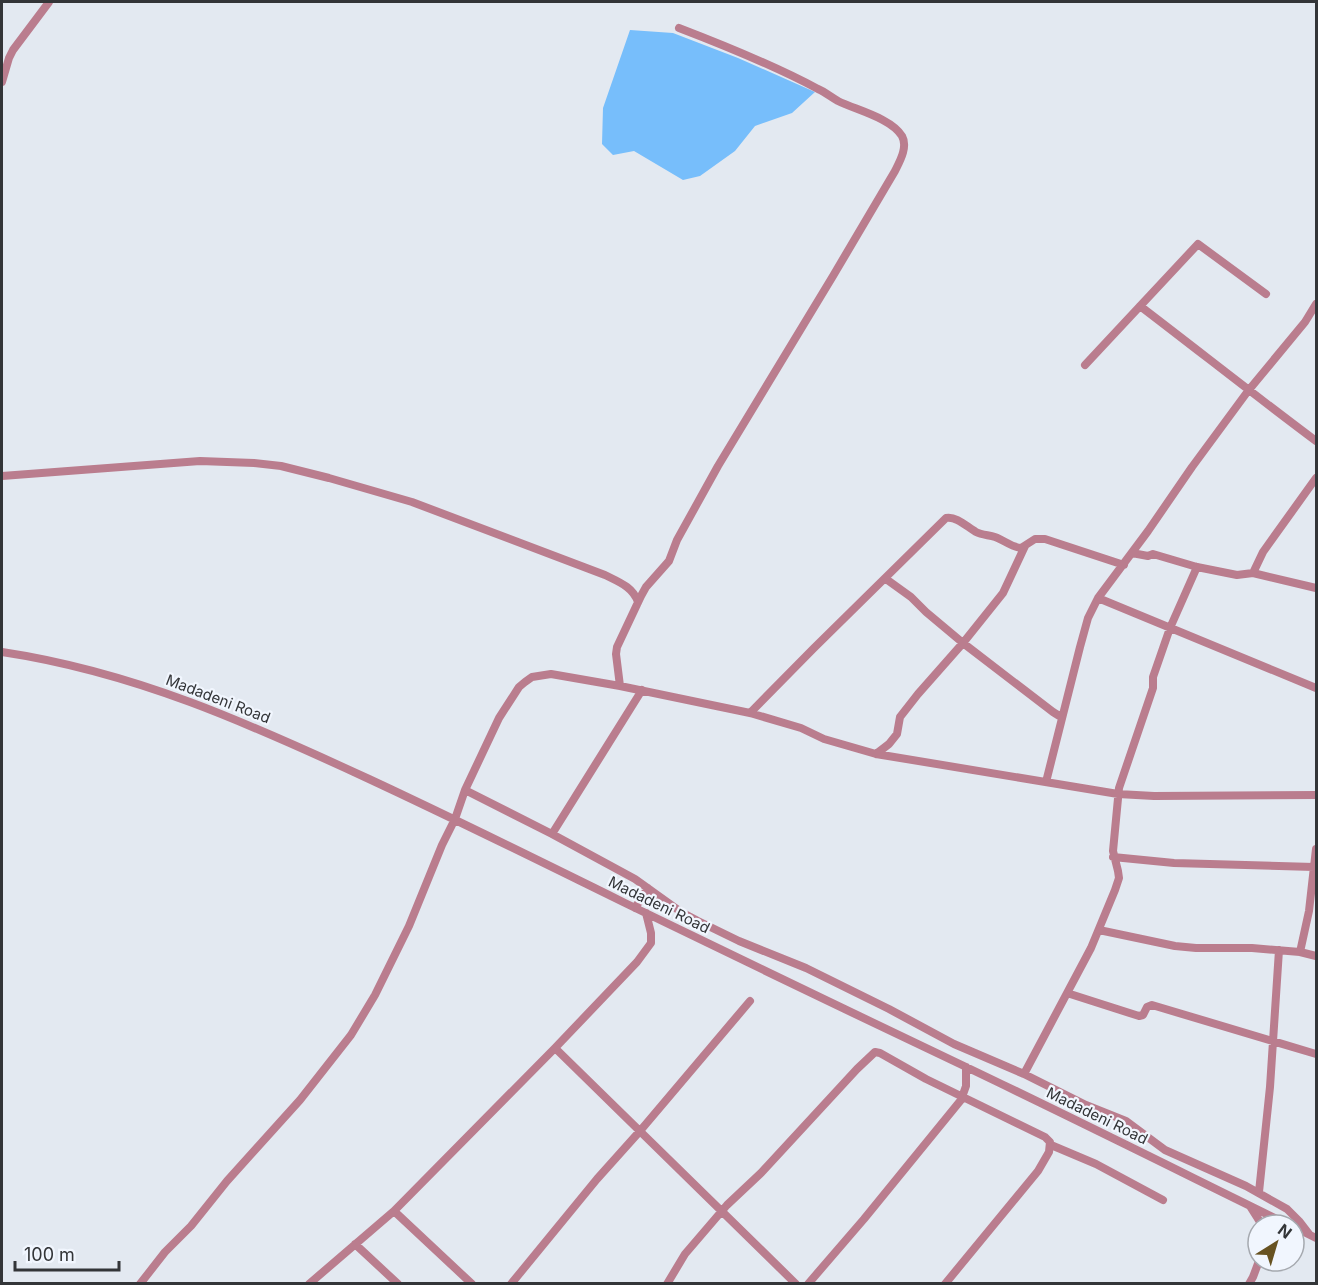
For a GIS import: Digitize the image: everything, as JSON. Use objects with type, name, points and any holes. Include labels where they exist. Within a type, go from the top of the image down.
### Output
[{"type":"street","points":[[2,82],[13,50],[49,2]]},
{"type":"street","points":[[620,686],[617,647],[638,602],[646,587],[669,561],[677,540],[718,466],[895,171],[903,155],[904,146],[901,136],[894,127],[878,118],[775,68],[679,28]]},
{"type":"street","points":[[1085,365],[1198,243],[1266,294]]},
{"type":"street","points":[[1046,782],[1088,618],[1098,598],[1248,391],[1317,304]]},
{"type":"street","points":[[1140,306],[1248,391],[1317,441]]},
{"type":"street","points":[[2,476],[200,461],[280,466],[412,502],[605,575],[634,592],[638,602]]},
{"type":"street","points":[[1253,573],[1263,552],[1317,478]]},
{"type":"street","points":[[750,714],[814,648],[942,522],[950,517],[974,531],[1013,546],[1021,548],[1035,539],[1044,539],[1124,565]]},
{"type":"street","points":[[876,754],[897,734],[900,717],[1003,592],[1025,546]]},
{"type":"street","points":[[1132,553],[1153,554],[1197,567],[1237,574],[1253,573],[1317,588]]},
{"type":"street","points":[[1024,1074],[1091,948],[1115,890],[1119,878],[1113,857],[1113,836],[1118,794],[1170,628],[1197,567]]},
{"type":"street","points":[[886,579],[911,597],[963,643],[1061,717]]},
{"type":"street","points":[[1098,598],[1317,688]]},
{"type":"street","name":"Madadeni Road","points":[[2,652],[72,665],[125,679],[179,697],[283,739],[455,819],[1265,1213]]},
{"type":"street","points":[[141,1284],[165,1252],[300,1100],[351,1035],[375,995],[404,937],[442,844],[455,819],[465,789],[500,718],[514,694],[532,677],[551,674],[642,690],[750,714],[801,728],[824,740],[876,754],[1118,794],[1154,796],[1317,795]]},
{"type":"street","points":[[552,834],[642,690]]},
{"type":"street","points":[[465,789],[552,834],[648,888],[681,912],[698,921],[739,941],[806,968],[889,1009],[935,1035],[1125,1121],[1165,1150],[1259,1192],[1287,1209],[1313,1236]]},
{"type":"street","points":[[1300,952],[1309,911],[1317,849]]},
{"type":"street","points":[[1113,857],[1174,863],[1314,867]]},
{"type":"street","points":[[635,908],[648,888]]},
{"type":"street","points":[[309,1284],[394,1210],[555,1048],[636,962],[648,948],[652,938],[646,913]]},
{"type":"street","points":[[1099,930],[1175,946],[1252,948],[1300,952],[1317,956]]},
{"type":"street","points":[[1259,1192],[1268,1108],[1279,950]]},
{"type":"street","points":[[1067,993],[1139,1016],[1143,1015],[1147,1007],[1152,1005],[1317,1054]]},
{"type":"street","points":[[511,1284],[597,1179],[750,1001]]},
{"type":"street","points":[[555,1048],[796,1284]]},
{"type":"street","points":[[667,1284],[685,1254],[733,1199],[761,1173],[875,1052],[1045,1137],[1050,1145],[1049,1152],[1038,1172],[945,1284]]},
{"type":"street","points":[[808,1284],[963,1097],[966,1086],[966,1067]]},
{"type":"street","points":[[1050,1145],[1096,1164],[1163,1200]]},
{"type":"street","points":[[1250,1206],[1254,1213]]},
{"type":"street","points":[[394,1210],[472,1284]]},
{"type":"street","points":[[355,1244],[398,1284]]},
{"type":"water","points":[[630,30],[673,33],[738,58],[815,92],[792,113],[755,126],[735,151],[700,176],[683,180],[634,151],[613,155],[602,144],[603,108]]}]
